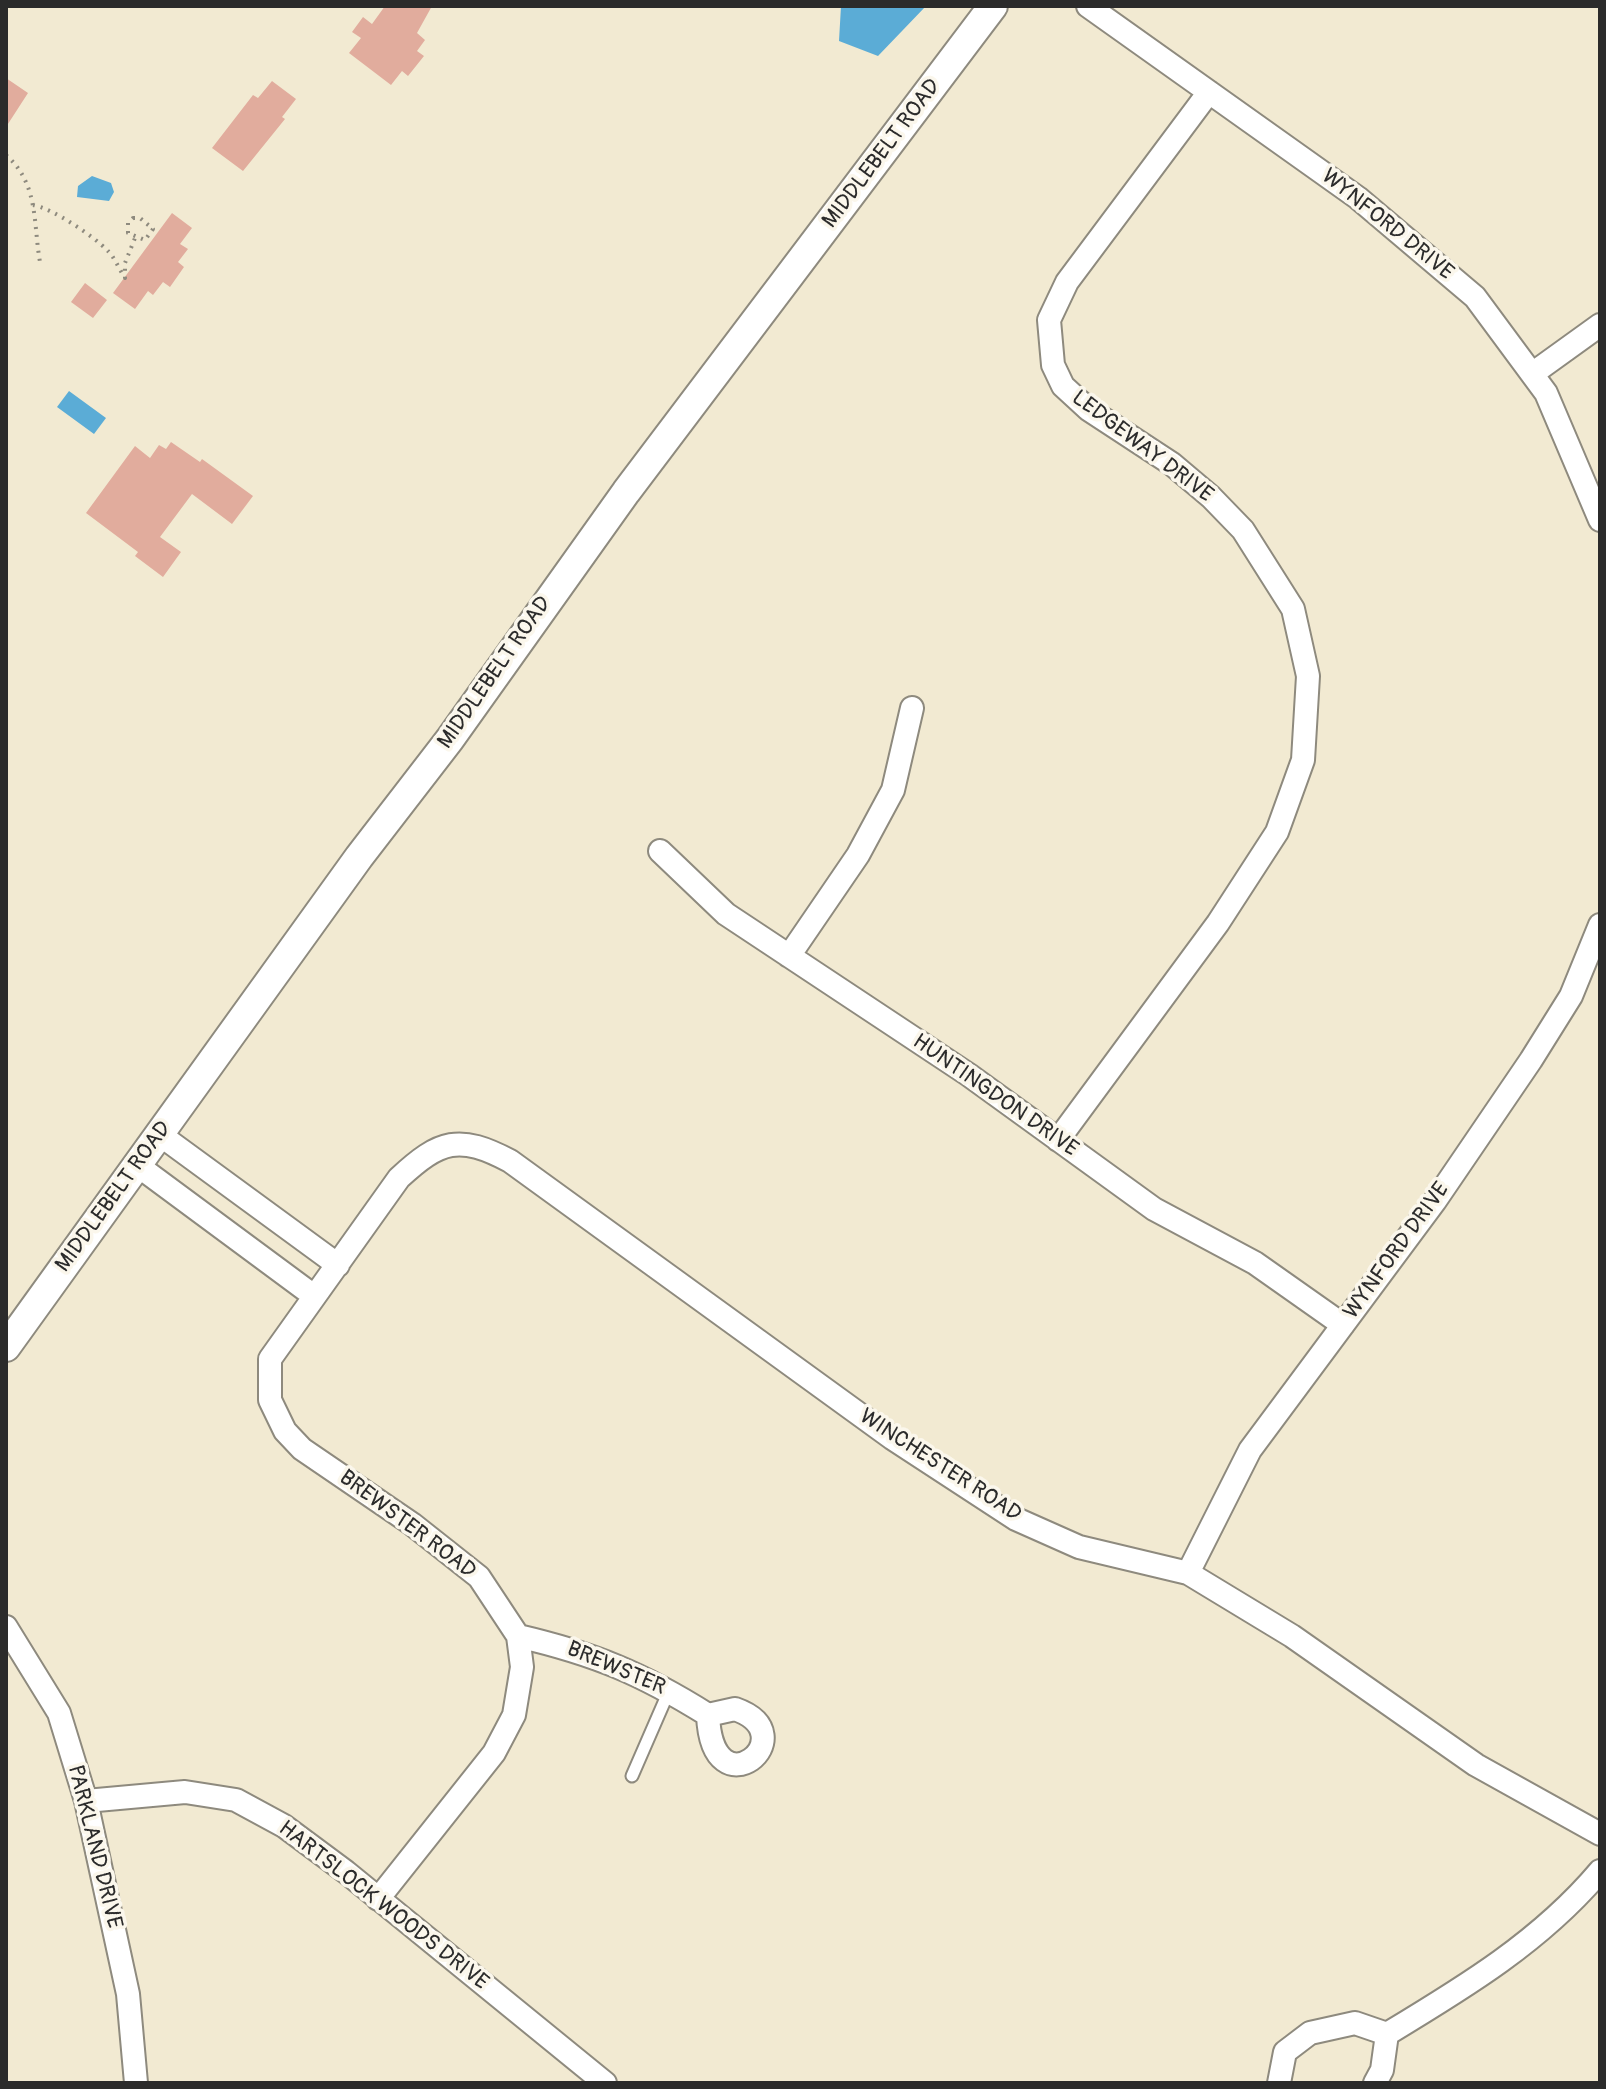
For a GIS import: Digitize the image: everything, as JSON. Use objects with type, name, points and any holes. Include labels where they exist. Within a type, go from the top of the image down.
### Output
[{"type":"street","name":"MIDDLEBELT ROAD","points":[[6,1347],[359,857],[450,739],[626,492],[993,6]]},
{"type":"street","name":"WYNFORD DRIVE","points":[[1088,6],[1358,198],[1475,297],[1546,393],[1600,520]]},
{"type":"street","name":"LEDGEWAY DRIVE","points":[[1058,1140],[1218,923],[1277,832],[1303,760],[1308,676],[1293,609],[1285,595],[1243,530],[1211,497],[1172,464],[1088,409],[1063,386],[1053,365],[1049,320],[1067,282],[1209,92]]},
{"type":"street","points":[[1532,374],[1600,325]]},
{"type":"street","points":[[789,956],[858,855],[893,790],[912,708]]},
{"type":"street","name":"HUNTINGDON DRIVE","points":[[660,851],[726,914],[969,1075],[1154,1209],[1255,1263],[1343,1325]]},
{"type":"street","name":"WYNFORD DRIVE","points":[[1188,1573],[1250,1450],[1435,1201],[1531,1060],[1571,996],[1600,925]]},
{"type":"street","points":[[159,1134],[326,1281]]},
{"type":"street","name":"WINCHESTER ROAD","points":[[326,1281],[399,1178],[425,1155],[447,1144],[478,1144],[510,1161],[892,1438],[1016,1519],[1079,1547],[1188,1573],[1292,1636],[1476,1765],[1600,1834]]},
{"type":"street","points":[[137,1165],[326,1281]]},
{"type":"street","name":"BREWSTER ROAD","points":[[326,1281],[270,1359],[270,1400],[285,1431],[302,1449],[412,1524],[479,1577],[518,1636],[522,1667],[514,1715],[494,1753],[378,1899]]},
{"type":"street","name":"PARKLAND DRIVE","points":[[6,1627],[59,1713],[86,1801],[128,1994],[136,2083]]},
{"type":"street","name":"BREWSTER","points":[[518,1636],[579,1650],[653,1680],[708,1715]]},
{"type":"street","name":"HARTSLOCK WOODS DRIVE","points":[[86,1801],[170,1792],[236,1800],[284,1826],[605,2083]]},
{"type":"street","points":[[1387,2034],[1482,1976],[1569,1907],[1600,1871]]},
{"type":"street","points":[[1279,2083],[1285,2052],[1310,2033],[1355,2023],[1387,2034]]},
{"type":"street","points":[[1375,2083],[1382,2070],[1387,2034]]},
{"type":"lane","points":[[632,1776],[669,1691]]},
{"type":"path","points":[[6,155],[18,166],[29,184],[40,262]]},
{"type":"path","points":[[33,205],[59,212],[74,227],[105,247],[125,278],[125,263],[135,238]]},
{"type":"path","points":[[133,218],[140,218],[153,229],[145,240],[135,238],[127,230],[133,218]]},
{"type":"water","points":[[841,6],[926,6],[878,56],[839,41]]},
{"type":"water","points":[[92,176],[111,183],[114,192],[109,201],[77,197],[78,186]]},
{"type":"water","points":[[69,391],[106,418],[94,434],[57,407]]},
{"type":"building","points":[[385,6],[432,6],[417,33],[425,40],[417,51],[424,56],[408,76],[402,71],[391,85],[349,53],[361,38],[352,32],[363,17],[372,24]]},
{"type":"building","points":[[6,78],[28,93],[6,127]]},
{"type":"building","points":[[272,81],[296,99],[282,117],[285,119],[243,171],[212,148],[253,95],[258,98]]},
{"type":"building","points":[[172,213],[192,228],[180,244],[188,249],[178,262],[184,267],[170,287],[163,282],[153,295],[148,291],[135,309],[113,293]]},
{"type":"building","points":[[85,283],[107,300],[93,318],[71,302]]},
{"type":"building","points":[[171,442],[200,462],[202,459],[253,496],[232,524],[192,494],[160,537],[181,552],[163,577],[135,556],[138,552],[86,513],[135,446],[150,458],[159,445],[166,449]]}]
